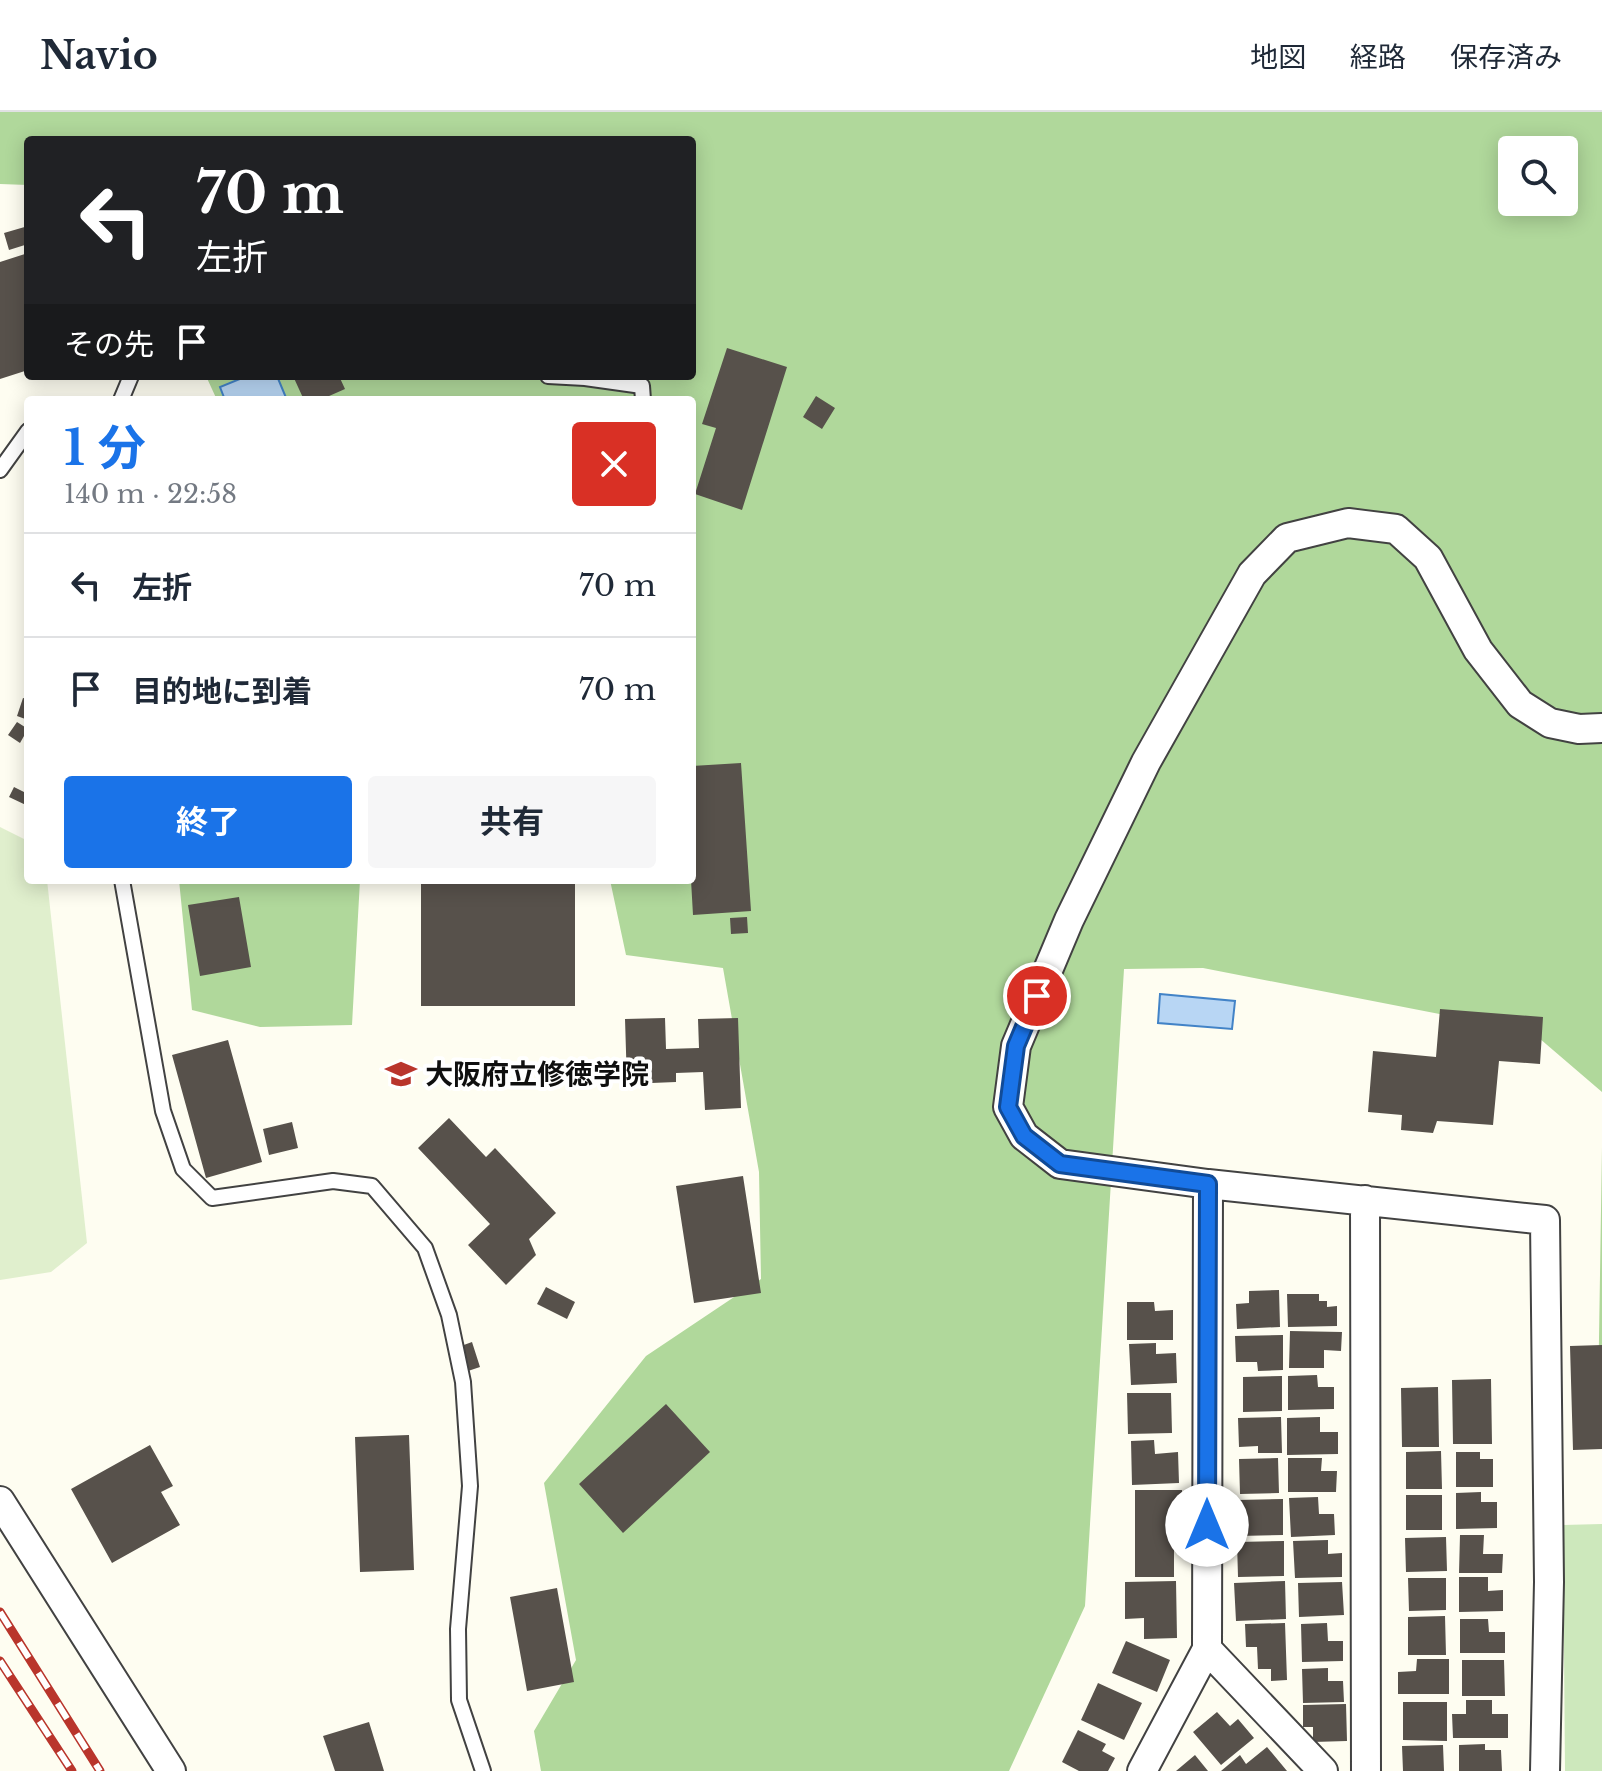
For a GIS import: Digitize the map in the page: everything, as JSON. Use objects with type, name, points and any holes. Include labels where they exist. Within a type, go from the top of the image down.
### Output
[{"type":"street","points":[[1545,1771],[1549,1582],[1545,1220],[1208,1184],[1060,1164],[1024,1136],[1008,1107],[1016,1046],[1069,920],[1146,762],[1252,574],[1287,538],[1348,523],[1396,529],[1428,558],[1478,650],[1520,704],[1550,723],[1579,729],[1602,728]]},
{"type":"street","points":[[1142,1771],[1207,1649],[1208,1184]]},
{"type":"street","points":[[1365,1200],[1366,1771]]},
{"type":"street","points":[[0,1501],[171,1771]]},
{"type":"street","points":[[1207,1649],[1323,1771]]},
{"type":"lane","points":[[599,380],[642,386],[643,396]]},
{"type":"lane","points":[[0,470],[24,437]]},
{"type":"lane","points":[[123,884],[163,1111],[183,1169],[212,1198],[333,1181],[372,1186],[425,1248],[449,1315],[463,1382],[470,1486],[458,1629],[459,1700],[483,1771]]},
{"type":"green space","points":[[0,112],[1602,112],[1602,1092],[1532,1032],[1203,968],[1124,969],[1085,1606],[1009,1771],[541,1771],[534,1731],[576,1660],[544,1483],[646,1356],[761,1279],[759,1172],[723,968],[626,955],[611,884],[696,884],[696,396],[215,396],[208,380],[696,380],[696,136],[24,136],[24,185],[0,184]]},
{"type":"green space","points":[[0,827],[24,839],[24,884],[47,884],[87,1243],[51,1272],[0,1280]]},
{"type":"green space","points":[[179,884],[360,884],[352,1025],[260,1027],[192,1010]]},
{"type":"green space","points":[[1602,1147],[1602,1407],[1598,1402]]},
{"type":"green space","points":[[1602,1524],[1602,1771],[1565,1771],[1563,1525]]},
{"type":"water","points":[[237,380],[279,380],[285,396],[223,396],[220,387]]},
{"type":"water","points":[[1160,994],[1235,1001],[1232,1029],[1158,1023]]},
{"type":"building","points":[[24,227],[24,245],[9,250],[4,233]]},
{"type":"building","points":[[24,254],[24,371],[0,379],[0,262]]},
{"type":"building","points":[[727,348],[787,367],[742,510],[696,494],[716,428],[702,424]]},
{"type":"building","points":[[295,380],[341,380],[345,389],[329,396],[302,396]]},
{"type":"building","points":[[816,396],[835,408],[822,429],[803,417]]},
{"type":"building","points":[[23,698],[24,698],[24,719],[17,716]]},
{"type":"building","points":[[17,722],[24,726],[20,743],[8,735]]},
{"type":"building","points":[[741,763],[751,911],[693,915],[696,766]]},
{"type":"building","points":[[14,787],[24,792],[24,804],[9,797]]},
{"type":"building","points":[[421,884],[575,884],[575,1006],[421,1006]]},
{"type":"building","points":[[239,897],[251,967],[200,976],[188,905]]},
{"type":"building","points":[[747,917],[748,933],[731,934],[730,918]]},
{"type":"building","points":[[1440,1009],[1543,1017],[1540,1064],[1499,1061],[1493,1125],[1437,1121],[1433,1133],[1401,1130],[1402,1115],[1368,1112],[1373,1051],[1436,1057]]},
{"type":"building","points":[[665,1018],[666,1049],[699,1048],[698,1019],[738,1018],[741,1108],[705,1110],[703,1072],[676,1073],[676,1082],[627,1084],[625,1019]]},
{"type":"building","points":[[228,1040],[262,1162],[206,1178],[172,1055]]},
{"type":"building","points":[[449,1118],[486,1157],[495,1148],[556,1213],[529,1239],[536,1255],[506,1285],[468,1245],[490,1224],[418,1148]]},
{"type":"building","points":[[292,1122],[298,1148],[269,1155],[263,1129]]},
{"type":"building","points":[[743,1176],[761,1293],[694,1303],[676,1186]]},
{"type":"building","points":[[546,1287],[575,1302],[567,1319],[537,1304]]},
{"type":"building","points":[[1279,1290],[1280,1327],[1237,1329],[1236,1304],[1249,1303],[1249,1291]]},
{"type":"building","points":[[1287,1294],[1319,1294],[1319,1301],[1327,1301],[1327,1307],[1337,1306],[1337,1326],[1288,1327]]},
{"type":"building","points":[[1127,1302],[1154,1302],[1155,1311],[1173,1310],[1173,1340],[1127,1340]]},
{"type":"building","points":[[1290,1331],[1342,1332],[1341,1351],[1324,1350],[1324,1368],[1289,1368]]},
{"type":"building","points":[[1283,1335],[1283,1370],[1258,1371],[1257,1362],[1236,1362],[1235,1336]]},
{"type":"building","points":[[472,1342],[480,1367],[468,1371],[461,1346]]},
{"type":"building","points":[[1156,1343],[1156,1354],[1176,1353],[1177,1383],[1131,1385],[1129,1344]]},
{"type":"building","points":[[1602,1345],[1602,1449],[1573,1450],[1570,1346]]},
{"type":"building","points":[[1317,1375],[1318,1387],[1334,1387],[1334,1409],[1288,1410],[1288,1376]]},
{"type":"building","points":[[1282,1376],[1282,1411],[1243,1412],[1243,1377]]},
{"type":"building","points":[[1491,1379],[1492,1444],[1453,1444],[1452,1380]]},
{"type":"building","points":[[1438,1387],[1439,1447],[1402,1447],[1401,1388]]},
{"type":"building","points":[[1127,1393],[1171,1393],[1172,1433],[1128,1434]]},
{"type":"building","points":[[666,1404],[710,1452],[623,1533],[579,1484]]},
{"type":"building","points":[[1281,1417],[1282,1453],[1258,1453],[1258,1446],[1239,1447],[1238,1418]]},
{"type":"building","points":[[1320,1417],[1320,1432],[1338,1432],[1338,1454],[1287,1455],[1287,1418]]},
{"type":"building","points":[[409,1435],[414,1570],[360,1572],[355,1437]]},
{"type":"building","points":[[1154,1440],[1155,1454],[1178,1452],[1179,1483],[1132,1485],[1131,1441]]},
{"type":"building","points":[[150,1445],[173,1486],[161,1492],[180,1525],[112,1563],[71,1489]]},
{"type":"building","points":[[1441,1451],[1442,1489],[1406,1489],[1406,1452]]},
{"type":"building","points":[[1456,1452],[1480,1452],[1480,1459],[1493,1459],[1493,1487],[1456,1487]]},
{"type":"building","points":[[1278,1458],[1279,1493],[1240,1494],[1239,1459]]},
{"type":"building","points":[[1288,1458],[1322,1458],[1321,1471],[1337,1471],[1336,1492],[1288,1492]]},
{"type":"building","points":[[1135,1490],[1182,1490],[1182,1532],[1174,1531],[1174,1577],[1135,1577]]},
{"type":"building","points":[[1481,1492],[1481,1502],[1497,1502],[1497,1528],[1456,1529],[1456,1493]]},
{"type":"building","points":[[1406,1495],[1442,1495],[1442,1530],[1406,1530]]},
{"type":"building","points":[[1318,1497],[1319,1514],[1334,1514],[1335,1535],[1291,1537],[1289,1498]]},
{"type":"building","points":[[1283,1499],[1283,1535],[1238,1536],[1237,1500]]},
{"type":"building","points":[[1460,1535],[1484,1535],[1483,1554],[1503,1554],[1502,1573],[1459,1573]]},
{"type":"building","points":[[1446,1537],[1447,1571],[1406,1572],[1405,1538]]},
{"type":"building","points":[[1328,1540],[1328,1554],[1342,1553],[1342,1577],[1295,1578],[1293,1541]]},
{"type":"building","points":[[1284,1541],[1284,1576],[1238,1577],[1237,1542]]},
{"type":"building","points":[[1459,1577],[1488,1577],[1488,1591],[1503,1590],[1503,1611],[1459,1612]]},
{"type":"building","points":[[1408,1578],[1446,1578],[1446,1610],[1409,1611]]},
{"type":"building","points":[[1176,1581],[1177,1638],[1144,1639],[1144,1618],[1125,1619],[1125,1582]]},
{"type":"building","points":[[1285,1581],[1286,1619],[1236,1621],[1234,1583]]},
{"type":"building","points":[[1342,1582],[1344,1615],[1299,1617],[1298,1583]]},
{"type":"building","points":[[557,1588],[574,1682],[527,1691],[510,1597]]},
{"type":"building","points":[[1445,1616],[1446,1655],[1408,1655],[1408,1617]]},
{"type":"building","points":[[1460,1619],[1488,1619],[1489,1632],[1505,1632],[1505,1653],[1460,1653]]},
{"type":"building","points":[[1285,1623],[1287,1680],[1271,1681],[1271,1669],[1258,1669],[1257,1647],[1246,1647],[1245,1624]]},
{"type":"building","points":[[1327,1623],[1328,1641],[1343,1641],[1343,1661],[1302,1662],[1301,1624]]},
{"type":"building","points":[[1126,1641],[1170,1660],[1157,1692],[1112,1673]]},
{"type":"building","points":[[1417,1659],[1449,1659],[1449,1694],[1398,1694],[1398,1672],[1416,1671]]},
{"type":"building","points":[[1462,1660],[1504,1660],[1505,1696],[1462,1696]]},
{"type":"building","points":[[1328,1668],[1328,1681],[1343,1681],[1344,1702],[1303,1703],[1302,1669]]},
{"type":"building","points":[[1098,1683],[1142,1703],[1124,1740],[1081,1720]]},
{"type":"building","points":[[1466,1700],[1492,1700],[1492,1714],[1508,1714],[1508,1738],[1453,1738],[1452,1714],[1466,1714]]},
{"type":"building","points":[[1403,1702],[1447,1702],[1447,1741],[1403,1740]]},
{"type":"building","points":[[1346,1704],[1347,1741],[1313,1742],[1313,1727],[1303,1727],[1303,1705]]},
{"type":"building","points":[[1217,1712],[1230,1726],[1238,1719],[1254,1738],[1221,1765],[1193,1732]]},
{"type":"building","points":[[369,1722],[384,1771],[335,1771],[323,1736]]},
{"type":"building","points":[[1078,1730],[1106,1744],[1102,1751],[1115,1758],[1108,1771],[1079,1771],[1062,1762]]},
{"type":"building","points":[[1485,1744],[1485,1750],[1501,1750],[1502,1771],[1459,1771],[1459,1745]]},
{"type":"building","points":[[1443,1745],[1444,1771],[1403,1771],[1402,1746]]},
{"type":"building","points":[[1267,1747],[1287,1771],[1221,1771],[1240,1755],[1246,1764]]},
{"type":"building","points":[[1195,1755],[1208,1771],[1176,1771]]},
{"type":"railway","points":[[0,1612],[100,1771]]},
{"type":"railway","points":[[0,1661],[72,1771]]},
{"type":"place","name":"大阪府立修徳学院","points":[[401,1074]]},
{"type":"route","points":[[1037,996],[1016,1046],[1008,1107],[1024,1136],[1060,1164],[1208,1184],[1207,1525]]}]
